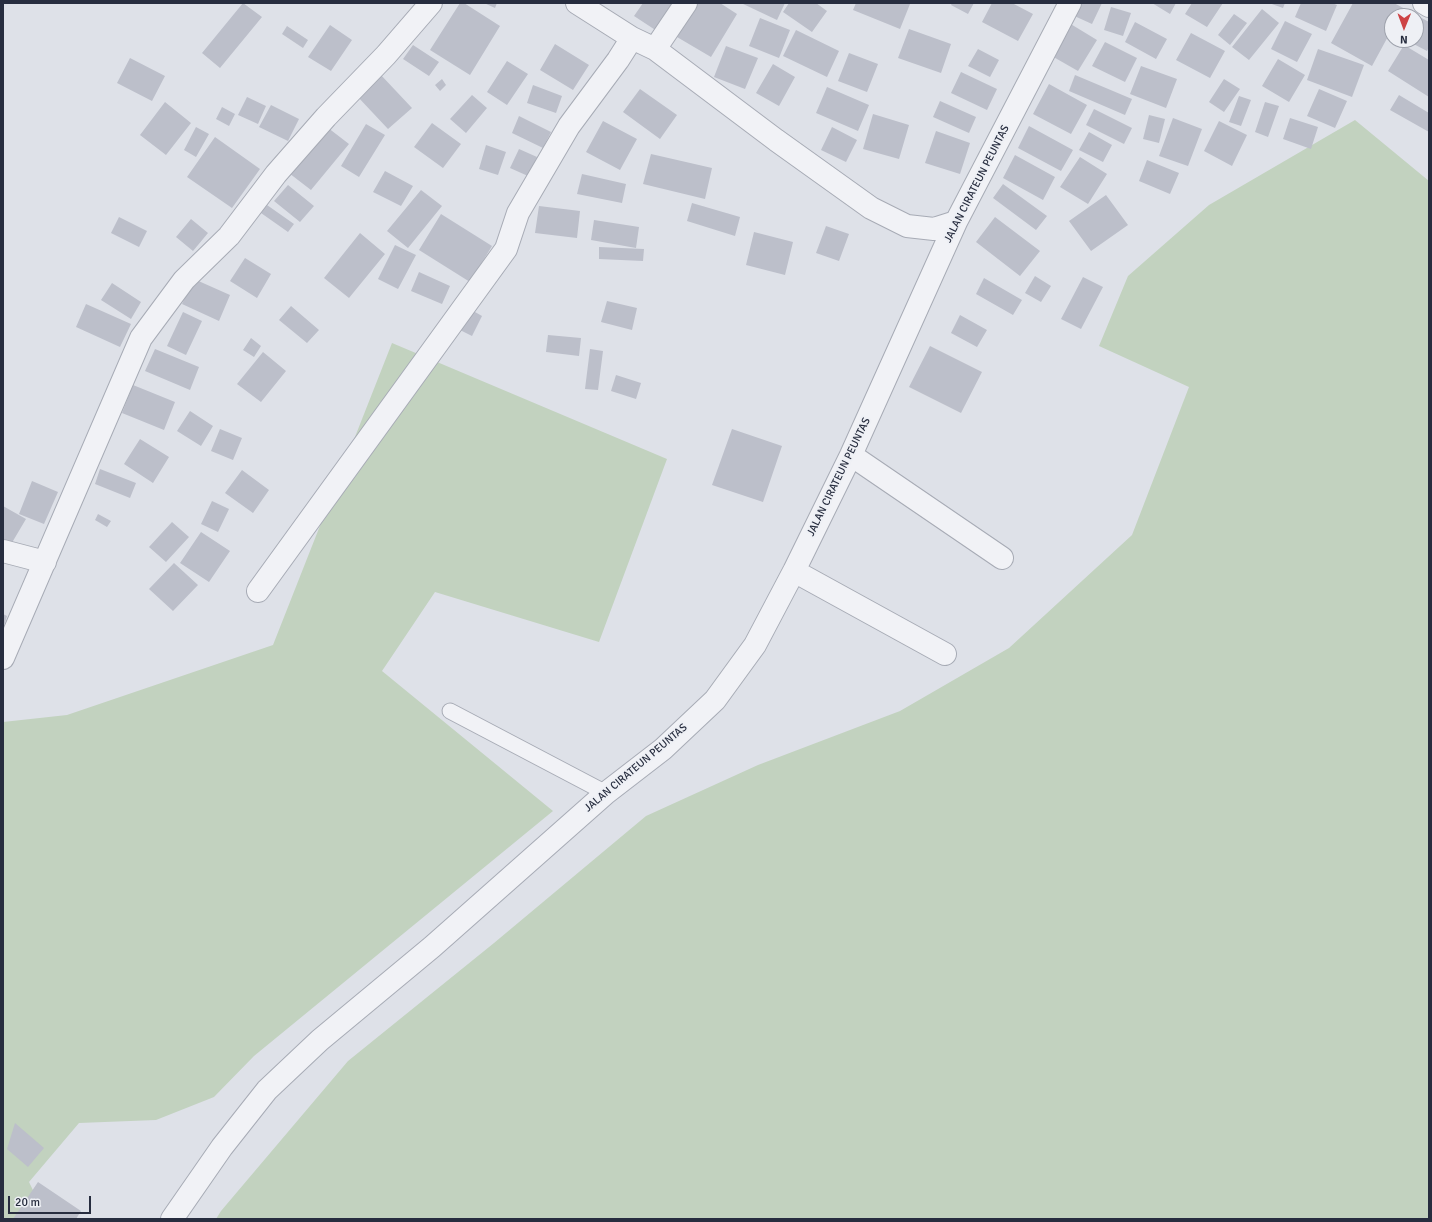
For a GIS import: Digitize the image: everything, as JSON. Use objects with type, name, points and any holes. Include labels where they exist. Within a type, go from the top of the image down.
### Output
[{"type":"street","points":[[3,658],[141,338],[184,280],[229,236],[276,174],[347,94],[386,55],[431,3]]},
{"type":"street","points":[[577,3],[632,38],[655,49],[776,140],[871,208],[907,226],[934,229],[956,222]]},
{"type":"street","points":[[655,49],[686,3]]},
{"type":"street","name":"JALAN CIRATEUN PEUNTAS","points":[[172,1219],[222,1147],[267,1090],[320,1040],[432,947],[606,793],[663,749],[715,700],[755,645],[794,570],[852,455],[956,222],[1070,3]]},
{"type":"street","points":[[1424,3],[1429,6]]},
{"type":"street","points":[[258,591],[506,249],[518,213],[569,126],[618,60],[632,38]]},
{"type":"street","points":[[852,455],[1002,558]]},
{"type":"street","points":[[3,551],[45,562]]},
{"type":"street","points":[[794,570],[945,654]]},
{"type":"lane","points":[[450,711],[606,793]]},
{"type":"green space","points":[[1355,120],[1429,181],[1429,1219],[216,1219],[221,1211],[348,1061],[494,943],[646,816],[758,765],[900,711],[1009,648],[1132,535],[1189,387],[1099,346],[1128,276],[1209,205]]},
{"type":"green space","points":[[392,343],[667,459],[599,642],[435,592],[382,671],[553,811],[254,1056],[214,1097],[156,1120],[79,1123],[29,1182],[47,1219],[3,1219],[3,722],[67,715],[273,645]]},
{"type":"building","points":[[243,3],[262,17],[220,68],[202,53]]},
{"type":"building","points":[[460,3],[464,3],[500,26],[470,75],[430,50]]},
{"type":"building","points":[[484,3],[497,3],[495,8]]},
{"type":"building","points":[[643,3],[685,3],[663,35],[634,16]]},
{"type":"building","points":[[698,3],[720,3],[737,14],[711,57],[677,37]]},
{"type":"building","points":[[741,3],[785,3],[777,20]]},
{"type":"building","points":[[789,3],[816,3],[827,11],[812,32],[783,12]]},
{"type":"building","points":[[856,3],[910,4],[900,29],[853,10]]},
{"type":"building","points":[[952,3],[974,3],[968,14],[951,5]]},
{"type":"building","points":[[992,3],[1012,3],[1033,14],[1018,41],[982,22]]},
{"type":"building","points":[[1076,3],[1102,3],[1092,24],[1070,14]]},
{"type":"building","points":[[1152,3],[1176,3],[1170,14]]},
{"type":"building","points":[[1192,3],[1223,3],[1207,27],[1185,14]]},
{"type":"building","points":[[1269,3],[1285,3],[1283,8]]},
{"type":"building","points":[[1301,3],[1332,3],[1337,5],[1326,31],[1295,17]]},
{"type":"building","points":[[1353,3],[1394,3],[1403,8],[1384,8],[1384,44],[1372,66],[1331,43]]},
{"type":"building","points":[[1111,7],[1131,13],[1123,36],[1104,30]]},
{"type":"building","points":[[1262,9],[1279,23],[1249,60],[1232,47]]},
{"type":"building","points":[[1234,14],[1247,23],[1230,45],[1218,35]]},
{"type":"building","points":[[760,18],[790,30],[779,58],[749,46]]},
{"type":"building","points":[[1424,19],[1429,22],[1429,47],[1427,51],[1421,48],[1424,48]]},
{"type":"building","points":[[1285,21],[1312,34],[1297,62],[1271,49]]},
{"type":"building","points":[[1135,22],[1167,39],[1156,59],[1125,42]]},
{"type":"building","points":[[1069,23],[1097,40],[1078,71],[1050,55]]},
{"type":"building","points":[[330,25],[352,40],[331,71],[308,57]]},
{"type":"building","points":[[287,26],[308,40],[303,48],[282,34]]},
{"type":"building","points":[[909,29],[951,44],[941,73],[898,58]]},
{"type":"building","points":[[796,30],[839,51],[827,77],[783,56]]},
{"type":"building","points":[[1191,33],[1225,51],[1210,78],[1176,60]]},
{"type":"building","points":[[1105,42],[1137,58],[1125,82],[1092,66]]},
{"type":"building","points":[[555,44],[589,65],[573,90],[540,70]]},
{"type":"building","points":[[413,45],[439,62],[429,76],[403,59]]},
{"type":"building","points":[[726,46],[758,58],[745,89],[714,77]]},
{"type":"building","points":[[1402,48],[1409,48],[1429,60],[1429,97],[1388,71]]},
{"type":"building","points":[[978,49],[999,60],[990,77],[968,66]]},
{"type":"building","points":[[1318,49],[1364,65],[1352,97],[1307,80]]},
{"type":"building","points":[[849,53],[878,64],[867,92],[838,81]]},
{"type":"building","points":[[130,58],[165,76],[152,101],[117,83]]},
{"type":"building","points":[[1278,59],[1305,75],[1289,102],[1262,86]]},
{"type":"building","points":[[507,61],[528,74],[507,105],[487,92]]},
{"type":"building","points":[[773,64],[795,77],[779,106],[756,93]]},
{"type":"building","points":[[1141,66],[1177,79],[1166,108],[1130,94]]},
{"type":"building","points":[[961,72],[997,89],[987,110],[951,93]]},
{"type":"building","points":[[380,74],[412,108],[388,129],[357,96]]},
{"type":"building","points":[[1075,75],[1132,99],[1125,115],[1069,91]]},
{"type":"building","points":[[442,79],[446,85],[440,91],[435,85]]},
{"type":"building","points":[[1224,79],[1240,89],[1224,112],[1209,102]]},
{"type":"building","points":[[1049,84],[1087,105],[1071,134],[1033,114]]},
{"type":"building","points":[[533,85],[562,96],[556,113],[527,103]]},
{"type":"building","points":[[827,87],[869,105],[858,131],[816,113]]},
{"type":"building","points":[[640,89],[677,115],[660,139],[623,112]]},
{"type":"building","points":[[1319,89],[1347,101],[1335,128],[1307,116]]},
{"type":"building","points":[[472,95],[487,108],[466,133],[450,119]]},
{"type":"building","points":[[1399,95],[1429,113],[1429,132],[1390,110]]},
{"type":"building","points":[[1239,96],[1251,100],[1241,126],[1229,122]]},
{"type":"building","points":[[247,97],[266,106],[258,124],[238,115]]},
{"type":"building","points":[[940,101],[976,117],[969,133],[933,117]]},
{"type":"building","points":[[165,102],[191,123],[166,155],[140,135]]},
{"type":"building","points":[[1265,102],[1279,106],[1268,137],[1255,132]]},
{"type":"building","points":[[271,105],[299,119],[288,141],[259,127]]},
{"type":"building","points":[[222,107],[235,114],[229,126],[216,119]]},
{"type":"building","points":[[1094,109],[1132,128],[1124,144],[1086,125]]},
{"type":"building","points":[[873,114],[909,125],[899,159],[863,149]]},
{"type":"building","points":[[1149,115],[1165,119],[1159,143],[1143,139]]},
{"type":"building","points":[[519,116],[551,132],[543,148],[512,133]]},
{"type":"building","points":[[1173,118],[1202,129],[1188,166],[1159,156]]},
{"type":"building","points":[[1290,118],[1318,127],[1311,149],[1283,139]]},
{"type":"building","points":[[603,121],[637,139],[620,170],[586,152]]},
{"type":"building","points":[[1219,121],[1247,135],[1232,166],[1204,151]]},
{"type":"building","points":[[432,123],[461,144],[443,168],[414,147]]},
{"type":"building","points":[[323,124],[349,144],[311,190],[285,170]]},
{"type":"building","points":[[366,124],[385,135],[359,177],[341,166]]},
{"type":"building","points":[[1029,126],[1073,150],[1061,171],[1018,148]]},
{"type":"building","points":[[196,127],[209,134],[196,157],[184,150]]},
{"type":"building","points":[[832,127],[857,140],[846,162],[821,150]]},
{"type":"building","points":[[936,131],[970,143],[960,174],[925,163]]},
{"type":"building","points":[[1089,132],[1112,145],[1103,162],[1079,150]]},
{"type":"building","points":[[215,137],[260,169],[232,208],[187,177]]},
{"type":"building","points":[[486,145],[506,152],[498,175],[479,169]]},
{"type":"building","points":[[519,149],[537,157],[528,176],[510,168]]},
{"type":"building","points":[[651,154],[712,168],[705,199],[643,184]]},
{"type":"building","points":[[1015,155],[1055,177],[1043,200],[1003,178]]},
{"type":"building","points":[[1080,157],[1107,174],[1088,204],[1060,187]]},
{"type":"building","points":[[1147,160],[1179,173],[1170,194],[1139,181]]},
{"type":"building","points":[[385,171],[413,186],[401,206],[373,192]]},
{"type":"building","points":[[582,174],[626,184],[622,203],[577,194]]},
{"type":"building","points":[[1003,184],[1047,216],[1036,230],[993,198]]},
{"type":"building","points":[[288,185],[314,206],[300,222],[274,201]]},
{"type":"building","points":[[421,190],[442,206],[408,248],[387,231]]},
{"type":"building","points":[[1106,195],[1128,225],[1091,251],[1069,221]]},
{"type":"building","points":[[692,203],[740,217],[735,236],[687,221]]},
{"type":"building","points":[[267,205],[294,224],[288,232],[261,213]]},
{"type":"building","points":[[539,206],[580,211],[577,238],[535,233]]},
{"type":"building","points":[[441,214],[492,246],[470,282],[419,250]]},
{"type":"building","points":[[119,217],[147,231],[139,247],[111,233]]},
{"type":"building","points":[[995,217],[1040,251],[1020,276],[976,242]]},
{"type":"building","points":[[191,219],[208,233],[193,251],[176,237]]},
{"type":"building","points":[[594,220],[639,227],[636,248],[591,240]]},
{"type":"building","points":[[826,226],[849,234],[839,261],[816,253]]},
{"type":"building","points":[[754,232],[793,242],[785,275],[746,265]]},
{"type":"building","points":[[360,233],[385,254],[349,298],[324,278]]},
{"type":"building","points":[[395,245],[416,255],[398,289],[378,279]]},
{"type":"building","points":[[599,247],[644,249],[643,261],[599,259]]},
{"type":"building","points":[[245,258],[271,274],[257,298],[230,281]]},
{"type":"building","points":[[419,272],[450,286],[442,304],[411,291]]},
{"type":"building","points":[[1035,276],[1051,286],[1041,302],[1025,293]]},
{"type":"building","points":[[1083,277],[1103,287],[1081,329],[1061,319]]},
{"type":"building","points":[[984,278],[1022,300],[1013,315],[976,294]]},
{"type":"building","points":[[194,279],[230,295],[219,321],[182,304]]},
{"type":"building","points":[[112,283],[141,302],[131,319],[101,300]]},
{"type":"building","points":[[607,301],[637,308],[632,330],[601,322]]},
{"type":"building","points":[[86,304],[131,324],[120,347],[76,327]]},
{"type":"building","points":[[291,306],[319,330],[307,343],[279,320]]},
{"type":"building","points":[[468,308],[482,316],[472,336],[458,329]]},
{"type":"building","points":[[183,312],[202,321],[186,355],[167,346]]},
{"type":"building","points":[[960,315],[987,330],[977,347],[951,333]]},
{"type":"building","points":[[548,335],[581,338],[579,356],[546,352]]},
{"type":"building","points":[[251,338],[261,346],[254,357],[243,350]]},
{"type":"building","points":[[930,346],[982,372],[961,413],[909,387]]},
{"type":"building","points":[[155,349],[199,367],[190,390],[145,371]]},
{"type":"building","points":[[590,349],[603,351],[598,390],[585,389]]},
{"type":"building","points":[[263,352],[286,371],[261,402],[237,384]]},
{"type":"building","points":[[616,375],[641,383],[636,399],[611,391]]},
{"type":"building","points":[[133,385],[175,402],[164,430],[122,413]]},
{"type":"building","points":[[190,411],[213,426],[201,446],[177,431]]},
{"type":"building","points":[[220,429],[242,438],[233,460],[211,451]]},
{"type":"building","points":[[732,429],[782,446],[763,502],[712,485]]},
{"type":"building","points":[[140,439],[169,457],[153,483],[124,464]]},
{"type":"building","points":[[100,469],[136,483],[130,498],[95,484]]},
{"type":"building","points":[[242,470],[269,490],[253,513],[225,493]]},
{"type":"building","points":[[32,481],[58,492],[44,524],[19,514]]},
{"type":"building","points":[[212,501],[229,509],[218,532],[201,524]]},
{"type":"building","points":[[3,506],[26,519],[10,546],[3,542]]},
{"type":"building","points":[[98,514],[111,521],[107,527],[95,520]]},
{"type":"building","points":[[172,522],[189,537],[166,562],[149,547]]},
{"type":"building","points":[[201,532],[230,551],[209,582],[180,563]]},
{"type":"building","points":[[174,563],[198,585],[173,611],[149,589]]},
{"type":"building","points":[[3,614],[7,616],[3,629]]},
{"type":"building","points":[[15,1123],[44,1148],[28,1167],[7,1149]]},
{"type":"building","points":[[38,1182],[81,1211],[76,1219],[13,1219]]}]
